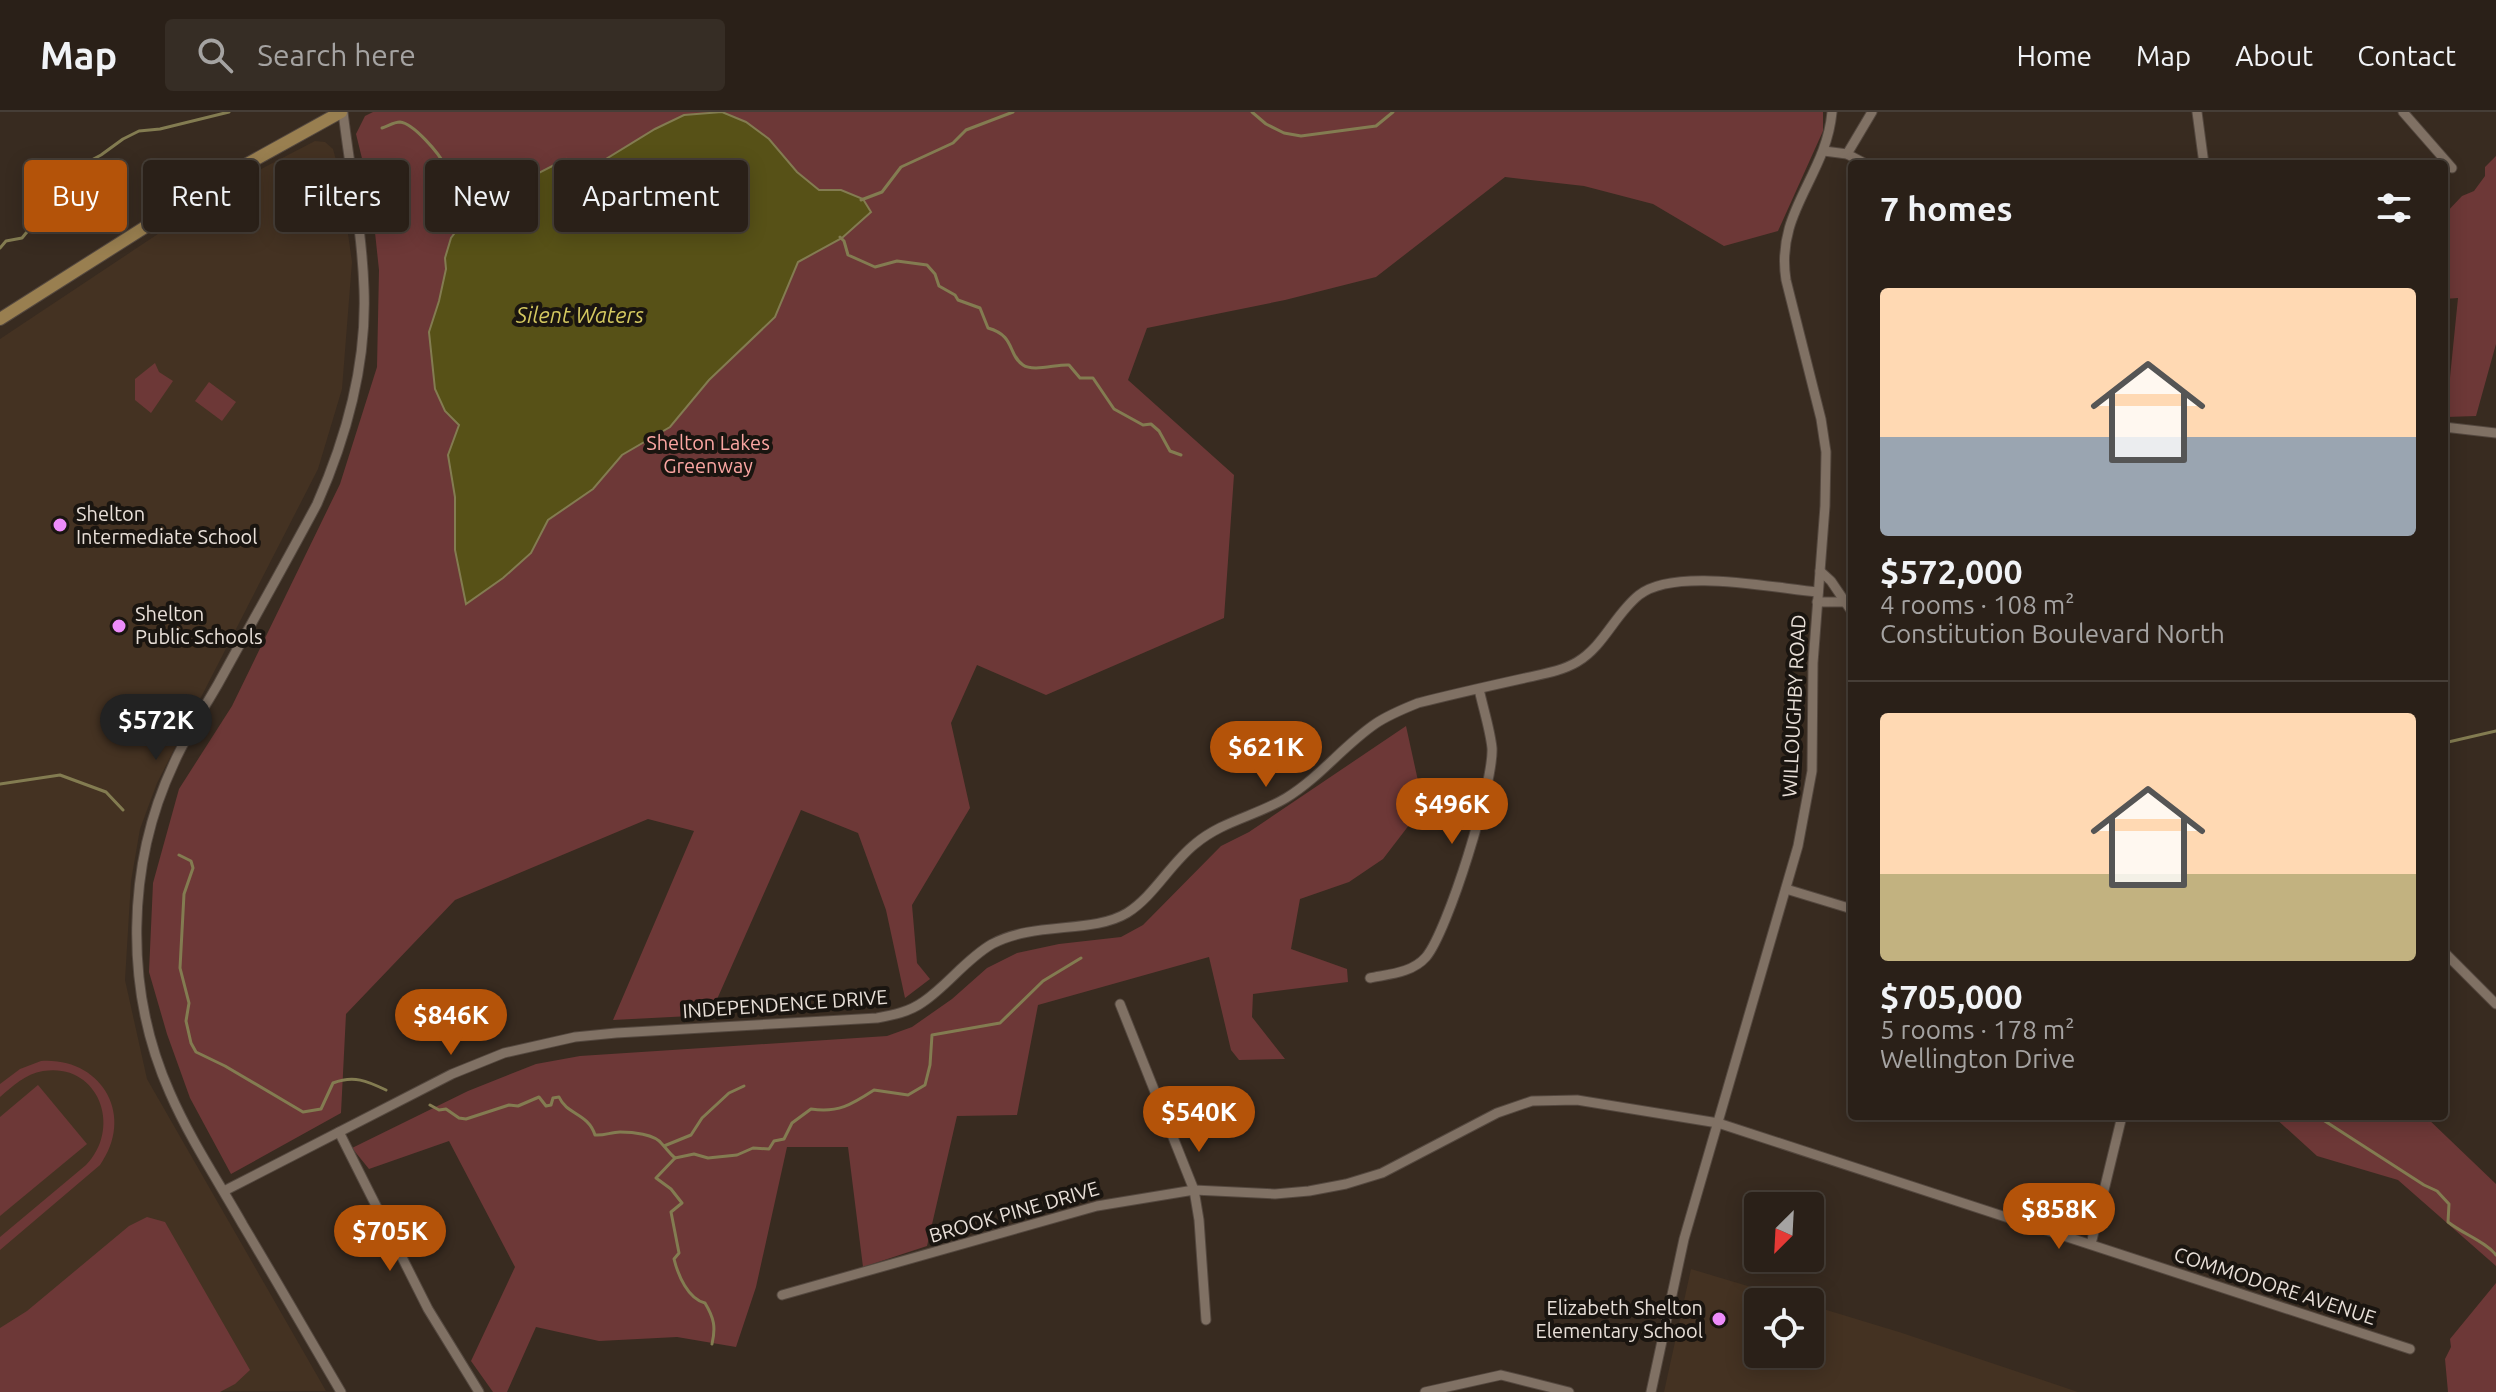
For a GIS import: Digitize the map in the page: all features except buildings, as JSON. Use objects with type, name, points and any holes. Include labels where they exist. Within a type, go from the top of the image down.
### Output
[{"type":"main road","points":[[0,319],[229,174],[342,112]]},
{"type":"street","points":[[341,1392],[182,1119],[149,1034],[138,957],[139,893],[152,822],[174,763],[317,504],[334,466],[348,419],[363,334],[364,291],[360,235],[342,112]]},
{"type":"street","name":"WILLOUGHBY ROAD","points":[[1651,1392],[1684,1239],[1801,835],[1812,771],[1817,597],[1826,452],[1821,419],[1786,280],[1784,258],[1786,233],[1792,214],[1824,151],[1832,112]]},
{"type":"street","points":[[1847,154],[1872,112]]},
{"type":"street","points":[[2197,112],[2203,160]]},
{"type":"street","points":[[2403,112],[2445,160]]},
{"type":"street","points":[[1824,151],[1847,154],[1858,160]]},
{"type":"street","points":[[2448,163],[2452,168]]},
{"type":"street","points":[[2448,427],[2496,433]]},
{"type":"street","points":[[1820,571],[1831,581],[1848,606]]},
{"type":"street","name":"INDEPENDENCE DRIVE","points":[[224,1191],[452,1074],[527,1046],[602,1034],[877,1018],[909,1010],[923,1002],[977,954],[1002,939],[1036,929],[1100,922],[1125,914],[1208,833],[1282,800],[1299,789],[1374,725],[1418,703],[1561,669],[1578,662],[1599,642],[1631,602],[1660,583],[1689,580],[1845,602]]},
{"type":"street","points":[[1370,978],[1405,971],[1425,959],[1453,907],[1488,781],[1492,750],[1479,689]]},
{"type":"street","points":[[1786,889],[1848,908]]},
{"type":"street","points":[[2448,956],[2496,1004]]},
{"type":"street","points":[[1120,1004],[1194,1190],[1206,1320]]},
{"type":"street","name":"BROOK PINE DRIVE","points":[[782,1295],[1097,1206],[1194,1190],[1275,1194],[1346,1184],[1382,1173],[1497,1113],[1532,1101],[1577,1100],[1718,1123]]},
{"type":"street","points":[[2091,1244],[2121,1120]]},
{"type":"street","name":"COMMODORE AVENUE","points":[[1718,1123],[2410,1349]]},
{"type":"street","points":[[339,1132],[428,1309],[479,1392]]},
{"type":"street","points":[[1425,1392],[1501,1375],[1569,1392]]},
{"type":"shaded area","name":"Shelton Public Schools","points":[[315,141],[325,142],[333,149],[336,160],[278,160]]},
{"type":"shaded area","name":"Shelton Public Schools","points":[[275,162],[275,232],[348,232],[352,262],[342,389],[318,469],[157,783],[140,829],[131,881],[125,980],[147,1079],[326,1391],[0,1392],[0,339],[161,232],[259,232],[259,170]]},
{"type":"shaded area","name":"Elizabeth Shelton Elementary School","points":[[1691,1269],[1754,1288],[1744,1288],[1744,1368],[1824,1368],[1824,1309],[2078,1392],[1664,1392]]},
{"type":"green space","name":"Shelton Lakes Greenway","points":[[373,112],[1823,112],[1823,131],[1778,231],[1724,246],[1653,204],[1584,186],[1505,177],[1376,277],[1285,300],[1147,328],[1128,380],[1234,475],[1224,618],[1046,695],[977,665],[951,723],[970,808],[912,905],[917,963],[930,979],[905,998],[886,910],[858,833],[801,810],[710,1015],[613,1020],[694,831],[648,819],[455,900],[346,1014],[341,1113],[231,1174],[190,1098],[149,972],[153,883],[179,789],[232,706],[340,484],[377,367],[379,270],[375,232],[409,232],[409,160],[362,160],[356,134],[365,116]]},
{"type":"green space","points":[[2496,156],[2496,344],[2476,416],[2448,417],[2458,298],[2448,299],[2448,211],[2462,196],[2474,191],[2485,176],[2485,167]]},
{"type":"green space","points":[[155,363],[159,372],[173,381],[151,413],[135,400],[135,379]]},
{"type":"green space","points":[[209,382],[236,402],[222,421],[195,401]]},
{"type":"green space","points":[[1406,726],[1420,790],[1416,816],[1383,859],[1349,882],[1300,899],[1291,949],[1347,969],[1348,982],[1253,994],[1252,1017],[1285,1059],[1239,1060],[1231,1050],[1209,957],[1038,1005],[1017,1115],[957,1116],[927,1246],[863,1267],[848,1147],[787,1147],[756,1287],[736,1347],[677,1337],[599,1341],[536,1327],[507,1392],[493,1392],[471,1361],[515,1267],[449,1141],[369,1169],[352,1148],[468,1091],[536,1064],[580,1056],[887,1036],[912,1027],[952,999],[987,968],[1017,953],[1059,944],[1121,937],[1143,925],[1221,846],[1249,832]]},
{"type":"green space","points":[[41,1061],[62,1062],[96,1079],[113,1109],[114,1127],[110,1146],[100,1165],[0,1250],[0,1237],[86,1165],[97,1150],[103,1133],[99,1100],[91,1087],[78,1077],[62,1071],[43,1071],[31,1075],[0,1097],[0,1084],[20,1069]]},
{"type":"green space","points":[[38,1085],[87,1144],[0,1216],[0,1117]]},
{"type":"green space","points":[[2277,1120],[2429,1120],[2496,1184],[2496,1266],[2398,1180],[2317,1156]]},
{"type":"green space","points":[[147,1217],[165,1222],[250,1370],[235,1384],[220,1392],[0,1392],[0,1328],[27,1311],[129,1226]]},
{"type":"green space","points":[[2496,1283],[2496,1392],[2448,1392],[2445,1359],[2451,1347],[2450,1339]]},
{"type":"water","name":"Silent Waters","points":[[722,112],[746,122],[769,139],[797,172],[819,190],[841,190],[863,199],[871,212],[842,238],[798,262],[775,317],[709,380],[670,427],[622,455],[593,489],[548,520],[531,553],[466,604],[455,550],[455,497],[448,455],[459,425],[445,411],[435,389],[429,332],[439,301],[451,238],[456,232],[538,232],[538,173],[554,165],[554,232],[748,232],[748,160],[604,160],[684,115]]},
{"type":"waterway","points":[[0,248],[6,241],[22,238],[31,227],[40,201],[52,181],[139,131],[229,112]]},
{"type":"waterway","points":[[861,200],[882,192],[901,167],[953,143],[966,130],[1013,112]]},
{"type":"waterway","points":[[1252,112],[1284,133],[1301,136],[1376,126],[1393,112]]},
{"type":"waterway","points":[[382,128],[393,123],[405,124],[426,140],[441,160]]},
{"type":"waterway","points":[[840,237],[848,255],[875,267],[897,261],[927,265],[935,274],[939,286],[958,300],[980,308],[988,328],[1007,340],[1023,365],[1033,368],[1069,365],[1080,378],[1093,378],[1114,409],[1143,425],[1151,424],[1159,431],[1170,451],[1181,455]]},
{"type":"waterway","points":[[2448,742],[2496,731]]},
{"type":"waterway","points":[[0,784],[60,775],[106,792],[123,810]]},
{"type":"waterway","points":[[179,855],[191,861],[193,868],[184,894],[180,968],[189,1003],[186,1021],[196,1052],[303,1112],[321,1109],[333,1083],[347,1079],[360,1080],[386,1090]]},
{"type":"waterway","points":[[430,1105],[466,1119],[509,1105],[518,1106],[539,1097],[546,1106],[551,1105],[553,1098],[559,1097],[588,1122],[595,1135],[620,1132],[649,1136],[659,1141],[675,1158],[694,1154],[708,1158],[737,1155],[753,1148],[769,1149],[774,1141],[784,1139],[792,1123],[811,1109],[844,1107],[874,1090],[908,1095],[925,1085],[932,1035],[1000,1023],[1043,981],[1081,958]]},
{"type":"waterway","points":[[664,1146],[691,1135],[702,1118],[729,1093],[744,1086]]},
{"type":"waterway","points":[[2323,1120],[2437,1191],[2449,1204],[2448,1222],[2496,1255]]},
{"type":"waterway","points":[[675,1158],[656,1178],[671,1189],[682,1203],[671,1212],[679,1253],[674,1259],[685,1286],[694,1297],[705,1303],[710,1313],[714,1328],[712,1344]]},
{"type":"place","name":"Shelton Intermediate School","points":[[60,525]]},
{"type":"place","name":"Shelton Public Schools","points":[[119,626]]},
{"type":"place","name":"Elizabeth Shelton Elementary School","points":[[1719,1319]]}]
